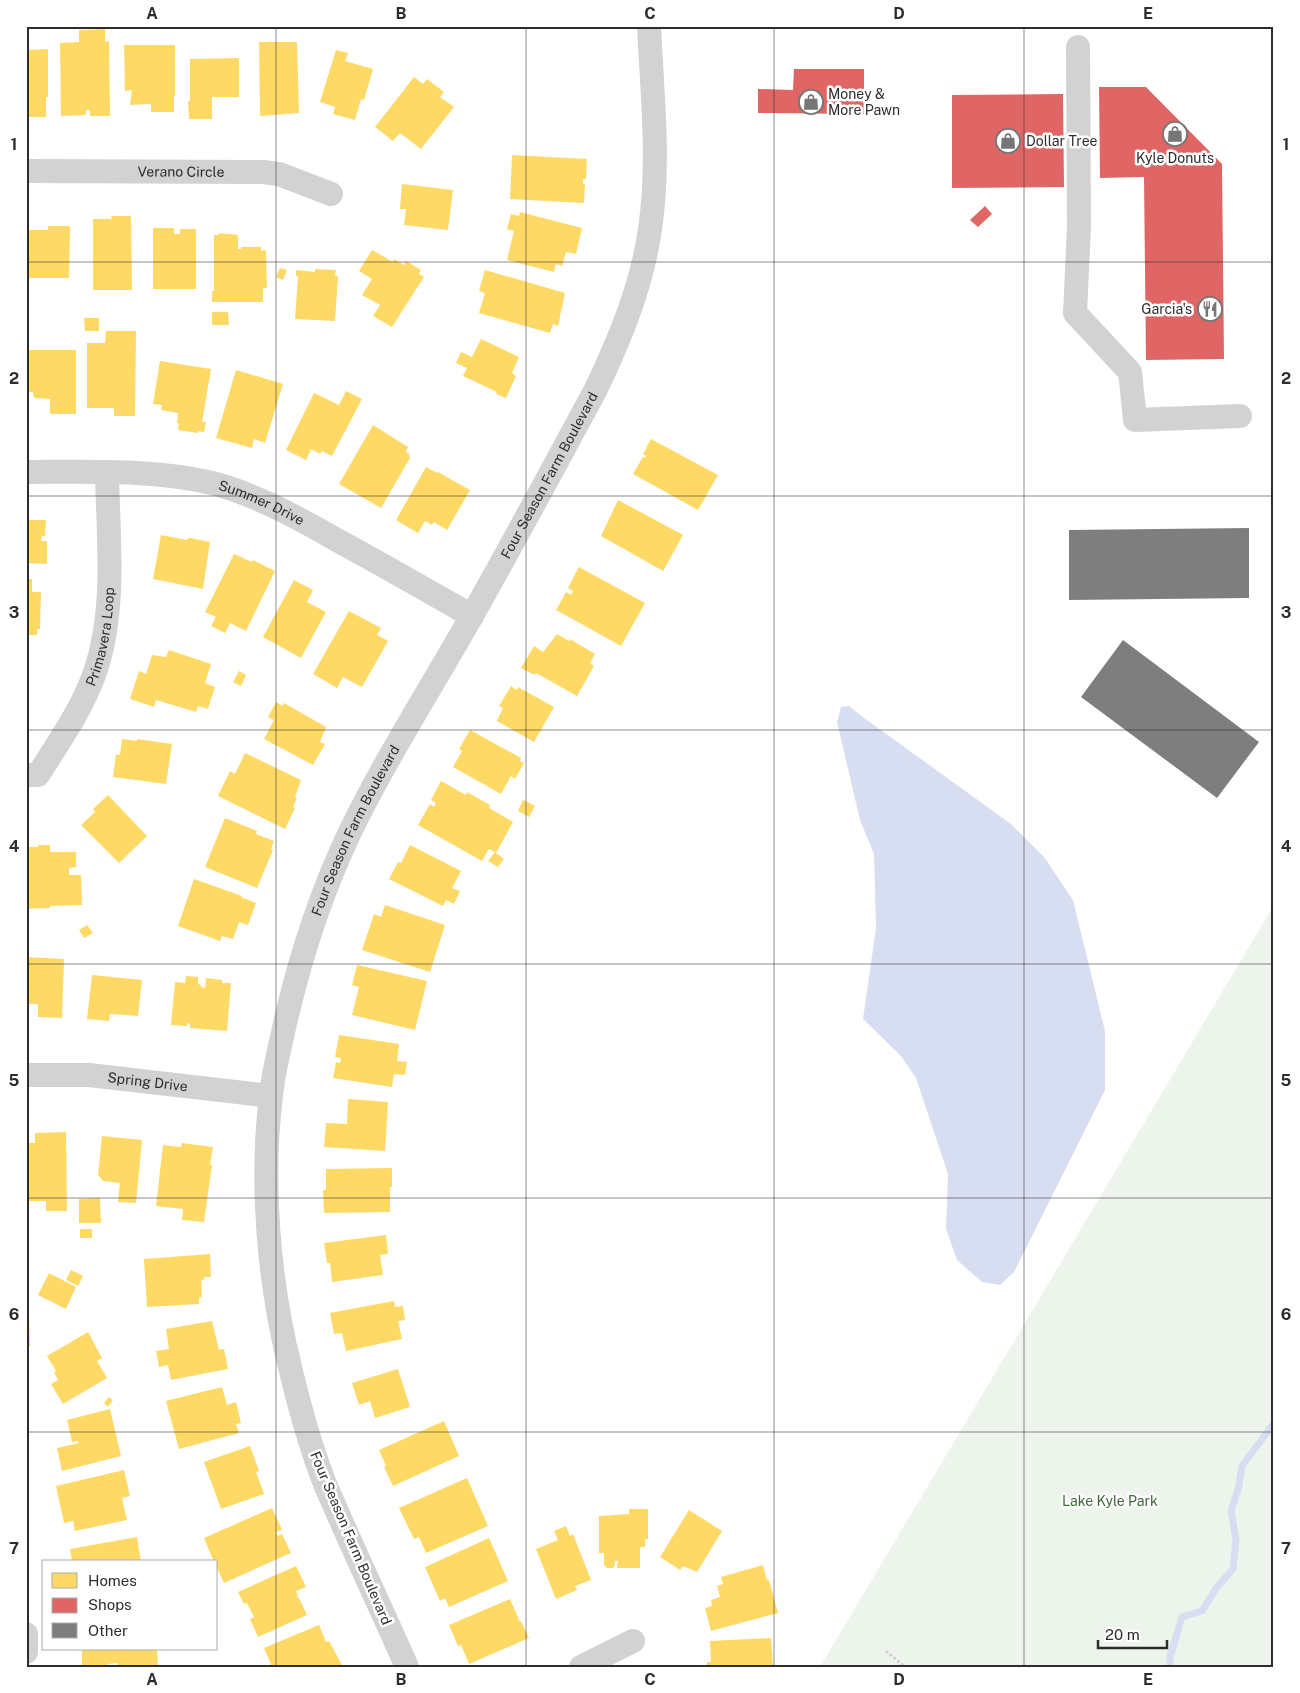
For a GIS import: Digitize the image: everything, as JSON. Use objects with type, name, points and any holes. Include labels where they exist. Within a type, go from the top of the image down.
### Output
[{"type":"street","name":"Four Season Farm Boulevard","points":[[407,1667],[324,1481],[290,1368],[276,1293],[269,1228],[267,1167],[271,1096],[293,986],[309,932],[350,832],[373,788],[472,616],[595,391],[613,354],[632,305],[650,228],[654,188],[649,26]]},
{"type":"street","points":[[1078,48],[1076,313],[1130,372],[1135,420],[1240,416]]},
{"type":"street","name":"Verano Circle","points":[[26,171],[263,172],[279,174],[330,194]]},
{"type":"street","name":"Summer Drive","points":[[26,472],[107,472],[183,477],[246,494],[283,510],[472,616]]},
{"type":"street","name":"Primavera Loop","points":[[26,775],[38,775],[77,711],[93,676],[103,645],[109,580],[107,472]]},
{"type":"street","name":"Spring Drive","points":[[26,1075],[89,1075],[271,1096]]},
{"type":"street","points":[[26,1634],[26,1652]]},
{"type":"street","points":[[581,1667],[633,1641]]},
{"type":"path","points":[[886,1651],[905,1667]]},
{"type":"green space","name":"Lake Kyle Park","points":[[1274,905],[1274,1667],[820,1667],[842,1630]]},
{"type":"water","points":[[849,706],[1011,824],[1044,857],[1073,900],[1105,1031],[1105,1090],[1014,1272],[1000,1285],[982,1282],[957,1260],[946,1229],[948,1174],[916,1078],[901,1056],[863,1019],[876,928],[874,854],[860,820],[837,722],[841,707]]},
{"type":"building: Homes","points":[[105,29],[105,42],[109,41],[110,116],[90,116],[90,110],[86,110],[86,115],[61,116],[60,43],[79,42],[79,30]]},
{"type":"building: Homes","points":[[259,42],[297,42],[299,113],[260,116]]},
{"type":"building: Homes","points":[[124,45],[175,45],[174,112],[151,112],[151,104],[130,105],[132,90],[125,91]]},
{"type":"building: Homes","points":[[48,49],[46,117],[26,117],[26,50]]},
{"type":"building: Homes","points":[[336,50],[348,53],[345,61],[373,69],[364,100],[361,99],[355,120],[333,114],[335,107],[320,102]]},
{"type":"building: Homes","points":[[239,58],[239,97],[212,97],[212,119],[189,119],[190,59]]},
{"type":"building: Homes","points":[[414,77],[423,84],[427,79],[444,92],[440,97],[454,107],[421,149],[400,133],[393,141],[375,127]]},
{"type":"building: Homes","points":[[512,155],[587,159],[586,179],[583,179],[583,184],[585,184],[584,203],[510,199]]},
{"type":"building: Homes","points":[[402,184],[453,190],[448,230],[404,225],[406,209],[400,209]]},
{"type":"building: Homes","points":[[520,212],[582,228],[576,254],[566,252],[562,266],[556,264],[554,272],[507,260],[514,231],[507,229],[511,214],[519,216]]},
{"type":"building: Homes","points":[[111,216],[131,216],[132,290],[93,290],[93,219],[112,219]]},
{"type":"building: Homes","points":[[48,226],[70,226],[69,278],[29,278],[29,230],[48,230]]},
{"type":"building: Homes","points":[[153,228],[174,228],[174,234],[180,234],[180,229],[196,229],[196,289],[153,289]]},
{"type":"building: Homes","points":[[219,233],[238,235],[238,249],[241,249],[241,247],[261,247],[261,251],[266,250],[267,288],[263,288],[263,302],[212,302],[212,291],[214,291],[214,235],[219,235]]},
{"type":"building: Homes","points":[[372,250],[393,262],[394,259],[404,265],[406,261],[421,270],[419,274],[424,277],[392,327],[373,316],[380,305],[362,295],[372,279],[359,271]]},
{"type":"building: Homes","points":[[280,268],[287,270],[283,280],[276,277]]},
{"type":"building: Homes","points":[[315,269],[336,270],[335,276],[338,276],[335,321],[295,319],[298,276],[296,276],[296,270],[315,272]]},
{"type":"building: Homes","points":[[485,270],[565,293],[558,326],[553,324],[550,333],[479,313],[485,293],[479,291]]},
{"type":"building: Homes","points":[[212,312],[228,312],[229,325],[212,325]]},
{"type":"building: Homes","points":[[84,318],[99,318],[99,331],[85,331]]},
{"type":"building: Homes","points":[[106,331],[136,331],[135,416],[114,416],[114,408],[87,408],[87,343],[105,343]]},
{"type":"building: Homes","points":[[481,339],[519,357],[512,373],[516,376],[506,398],[463,376],[467,368],[456,363],[461,352],[472,357]]},
{"type":"building: Homes","points":[[26,350],[76,350],[76,414],[50,414],[50,399],[34,398],[33,392],[26,392]]},
{"type":"building: Homes","points":[[160,361],[211,369],[202,422],[206,422],[204,432],[178,430],[178,413],[161,410],[162,405],[153,404]]},
{"type":"building: Homes","points":[[236,370],[283,384],[265,443],[254,439],[252,448],[216,438]]},
{"type":"building: Homes","points":[[346,391],[362,399],[332,456],[322,451],[320,454],[311,449],[306,460],[286,450],[314,393],[339,405]]},
{"type":"building: Homes","points":[[373,425],[408,447],[406,452],[410,458],[381,508],[339,484]]},
{"type":"building: Homes","points":[[651,439],[718,475],[698,510],[633,474],[643,457],[645,458],[646,456],[643,454]]},
{"type":"building: Homes","points":[[426,467],[470,490],[447,530],[434,522],[432,525],[425,521],[418,533],[396,520]]},
{"type":"building: Homes","points":[[618,500],[683,535],[663,571],[601,536]]},
{"type":"building: Homes","points":[[26,520],[46,520],[45,536],[42,536],[41,541],[47,541],[47,564],[26,563]]},
{"type":"building: Homes","points":[[161,535],[210,542],[203,589],[153,579]]},
{"type":"building: Homes","points":[[234,554],[252,562],[253,560],[275,571],[246,631],[230,623],[225,633],[211,626],[216,617],[205,612]]},
{"type":"building: Homes","points":[[579,567],[645,603],[621,646],[556,610],[566,592],[571,595],[573,591],[568,588]]},
{"type":"building: Homes","points":[[26,579],[32,579],[32,592],[41,592],[40,629],[37,629],[37,635],[26,635]]},
{"type":"building: Homes","points":[[294,580],[313,590],[307,602],[326,612],[301,658],[263,637]]},
{"type":"building: Homes","points":[[349,611],[381,628],[377,635],[388,641],[362,687],[343,677],[337,688],[313,674]]},
{"type":"building: Homes","points":[[557,634],[569,641],[570,639],[595,654],[590,663],[594,666],[577,696],[536,673],[535,675],[521,668],[534,646],[543,652]]},
{"type":"building: Homes","points":[[169,650],[211,664],[205,683],[215,687],[208,709],[198,706],[196,712],[156,700],[154,707],[130,699],[139,671],[146,674],[152,655],[166,657]]},
{"type":"building: Homes","points":[[239,671],[246,675],[241,686],[233,682]]},
{"type":"building: Homes","points":[[511,686],[516,690],[518,687],[554,707],[534,742],[497,721],[503,708],[499,706]]},
{"type":"building: Homes","points":[[276,702],[283,706],[284,703],[326,727],[320,742],[325,744],[313,765],[264,739],[274,720],[268,717]]},
{"type":"building: Homes","points":[[470,730],[521,758],[520,761],[524,763],[515,779],[511,776],[501,794],[453,767],[462,751],[459,749]]},
{"type":"building: Homes","points":[[122,739],[172,744],[166,784],[113,777],[116,754],[120,755]]},
{"type":"building: Homes","points":[[245,753],[301,780],[295,797],[297,798],[293,807],[295,808],[285,829],[218,796],[230,771],[235,774]]},
{"type":"building: Homes","points":[[441,781],[466,795],[467,792],[490,805],[489,808],[513,822],[496,853],[504,859],[498,867],[488,861],[495,852],[489,849],[482,861],[418,825],[430,804],[434,807],[436,803],[431,800]]},
{"type":"building: Homes","points":[[108,795],[147,836],[119,863],[81,825],[95,812],[93,809]]},
{"type":"building: Homes","points":[[523,800],[535,806],[529,817],[518,811]]},
{"type":"building: Homes","points":[[225,818],[257,831],[256,834],[274,841],[271,849],[273,850],[257,888],[205,867]]},
{"type":"building: Homes","points":[[38,845],[50,845],[50,852],[76,852],[76,867],[69,868],[69,875],[81,875],[82,905],[26,909],[26,847],[38,847]]},
{"type":"building: Homes","points":[[410,845],[461,871],[452,888],[460,891],[454,904],[446,900],[443,906],[389,879],[398,862],[401,863]]},
{"type":"building: Homes","points":[[194,879],[256,903],[248,925],[239,922],[233,939],[222,936],[220,941],[178,926]]},
{"type":"building: Homes","points":[[385,905],[445,925],[430,972],[362,950],[374,914],[381,917]]},
{"type":"building: Homes","points":[[87,925],[93,933],[84,938],[79,930]]},
{"type":"building: Homes","points":[[26,957],[64,959],[62,1018],[38,1017],[38,1004],[26,1004]]},
{"type":"building: Homes","points":[[357,965],[427,981],[415,1030],[352,1015],[359,987],[352,985]]},
{"type":"building: Homes","points":[[92,975],[142,980],[138,1016],[110,1014],[109,1021],[87,1019]]},
{"type":"building: Homes","points":[[186,976],[198,977],[198,984],[205,988],[206,978],[222,980],[222,983],[231,983],[227,1031],[190,1028],[190,1024],[187,1023],[187,1026],[171,1025],[175,982],[185,983]]},
{"type":"building: Homes","points":[[339,1035],[399,1044],[397,1061],[407,1062],[405,1075],[394,1074],[392,1087],[333,1078],[336,1062],[340,1063],[341,1058],[335,1057]]},
{"type":"building: Homes","points":[[348,1099],[388,1102],[385,1151],[324,1147],[326,1123],[347,1124]]},
{"type":"building: Homes","points":[[66,1132],[67,1211],[46,1211],[46,1201],[26,1201],[26,1143],[35,1143],[35,1133]]},
{"type":"building: Homes","points":[[102,1136],[142,1140],[136,1203],[118,1202],[120,1183],[103,1181],[98,1175]]},
{"type":"building: Homes","points":[[182,1143],[213,1147],[204,1222],[182,1220],[183,1209],[156,1206],[163,1145],[181,1147]]},
{"type":"building: Homes","points":[[392,1168],[390,1212],[324,1213],[323,1190],[326,1190],[326,1169]]},
{"type":"building: Homes","points":[[100,1198],[101,1223],[79,1223],[79,1199]]},
{"type":"building: Homes","points":[[80,1229],[92,1229],[92,1238],[80,1238]]},
{"type":"building: Homes","points":[[386,1235],[388,1254],[380,1255],[383,1275],[332,1282],[330,1263],[327,1263],[324,1243]]},
{"type":"building: Homes","points":[[210,1254],[211,1277],[204,1277],[204,1280],[201,1280],[202,1297],[199,1298],[199,1304],[147,1307],[144,1259]]},
{"type":"building: Homes","points":[[71,1270],[83,1276],[78,1286],[66,1280]]},
{"type":"building: Homes","points":[[49,1273],[76,1287],[66,1309],[38,1295]]},
{"type":"building: Homes","points":[[394,1301],[395,1307],[403,1306],[405,1320],[398,1321],[402,1339],[346,1351],[342,1333],[334,1334],[330,1313]]},
{"type":"building: Homes","points":[[26,1314],[29,1314],[30,1346],[26,1346]]},
{"type":"building: Homes","points":[[212,1321],[219,1350],[224,1349],[228,1369],[171,1380],[168,1365],[159,1367],[156,1351],[169,1349],[166,1329]]},
{"type":"building: Homes","points":[[88,1332],[102,1358],[97,1361],[107,1378],[63,1404],[51,1384],[58,1380],[54,1372],[56,1371],[47,1356]]},
{"type":"building: Homes","points":[[398,1369],[410,1407],[375,1418],[370,1401],[359,1405],[352,1383]]},
{"type":"building: Homes","points":[[222,1387],[227,1405],[236,1402],[241,1423],[236,1424],[239,1433],[179,1449],[166,1401]]},
{"type":"building: Homes","points":[[109,1397],[113,1400],[108,1407],[104,1403]]},
{"type":"building: Homes","points":[[110,1409],[121,1456],[62,1471],[57,1448],[79,1443],[78,1441],[72,1442],[67,1420]]},
{"type":"building: Homes","points":[[444,1421],[459,1456],[393,1486],[384,1467],[386,1466],[379,1450]]},
{"type":"building: Homes","points":[[250,1446],[259,1471],[256,1472],[264,1494],[221,1509],[204,1462]]},
{"type":"building: Homes","points":[[124,1470],[130,1496],[122,1498],[127,1520],[75,1531],[73,1521],[64,1523],[56,1486]]},
{"type":"building: Homes","points":[[467,1478],[488,1526],[426,1553],[419,1537],[414,1539],[399,1508]]},
{"type":"building: Homes","points":[[272,1508],[282,1530],[276,1532],[278,1536],[282,1534],[291,1553],[224,1583],[218,1570],[218,1560],[213,1560],[204,1538]]},
{"type":"building: Homes","points":[[629,1509],[648,1509],[648,1539],[645,1539],[645,1547],[640,1547],[640,1568],[617,1568],[618,1561],[615,1561],[613,1568],[607,1568],[604,1565],[604,1553],[599,1553],[599,1516],[629,1514]]},
{"type":"building: Homes","points":[[689,1510],[722,1531],[697,1572],[683,1566],[680,1570],[660,1557]]},
{"type":"building: Homes","points":[[566,1526],[570,1536],[573,1534],[591,1580],[575,1586],[577,1590],[556,1599],[536,1549],[558,1540],[554,1531]]},
{"type":"building: Homes","points":[[137,1537],[141,1560],[72,1560],[70,1549]]},
{"type":"building: Homes","points":[[489,1538],[508,1581],[449,1607],[445,1598],[440,1601],[425,1567]]},
{"type":"building: Homes","points":[[763,1565],[778,1613],[711,1631],[705,1608],[712,1606],[711,1600],[720,1597],[717,1586],[723,1584],[721,1577]]},
{"type":"building: Homes","points":[[296,1566],[306,1587],[296,1591],[298,1596],[296,1597],[299,1598],[307,1615],[258,1637],[250,1619],[254,1617],[247,1603],[244,1604],[238,1592]]},
{"type":"building: Homes","points":[[510,1599],[529,1638],[469,1664],[461,1645],[458,1646],[449,1625]]},
{"type":"building: Homes","points":[[319,1625],[326,1642],[329,1641],[343,1667],[272,1667],[264,1648]]},
{"type":"building: Homes","points":[[771,1638],[773,1667],[707,1667],[707,1662],[711,1662],[710,1641]]},
{"type":"building: Homes","points":[[82,1650],[157,1650],[158,1667],[118,1667],[117,1663],[108,1664],[107,1667],[82,1667]]},
{"type":"building: Shops","name":"Money & More Pawn","points":[[794,69],[864,69],[864,114],[758,113],[758,89],[793,90]]},
{"type":"building: Shops","points":[[1099,87],[1146,87],[1222,164],[1224,359],[1146,360],[1144,177],[1100,178]]},
{"type":"building: Shops","name":"Dollar Tree","points":[[1063,94],[1064,187],[952,188],[952,95]]},
{"type":"building: Shops","points":[[985,206],[992,214],[978,227],[970,220]]},
{"type":"building: Other","points":[[1249,528],[1249,598],[1069,600],[1069,530]]},
{"type":"building: Other","points":[[1123,640],[1259,742],[1217,798],[1081,697]]},
{"type":"waterway","points":[[1170,1667],[1170,1657],[1182,1617],[1202,1611],[1217,1587],[1233,1569],[1236,1539],[1231,1511],[1239,1486],[1242,1466],[1274,1423]]},
{"type":"place","name":"Money & More Pawn","points":[[811,102]]},
{"type":"place","name":"Kyle Donuts","points":[[1175,134]]},
{"type":"place","name":"Dollar Tree","points":[[1008,141]]},
{"type":"place","name":"Garcia's","points":[[1210,309]]}]
